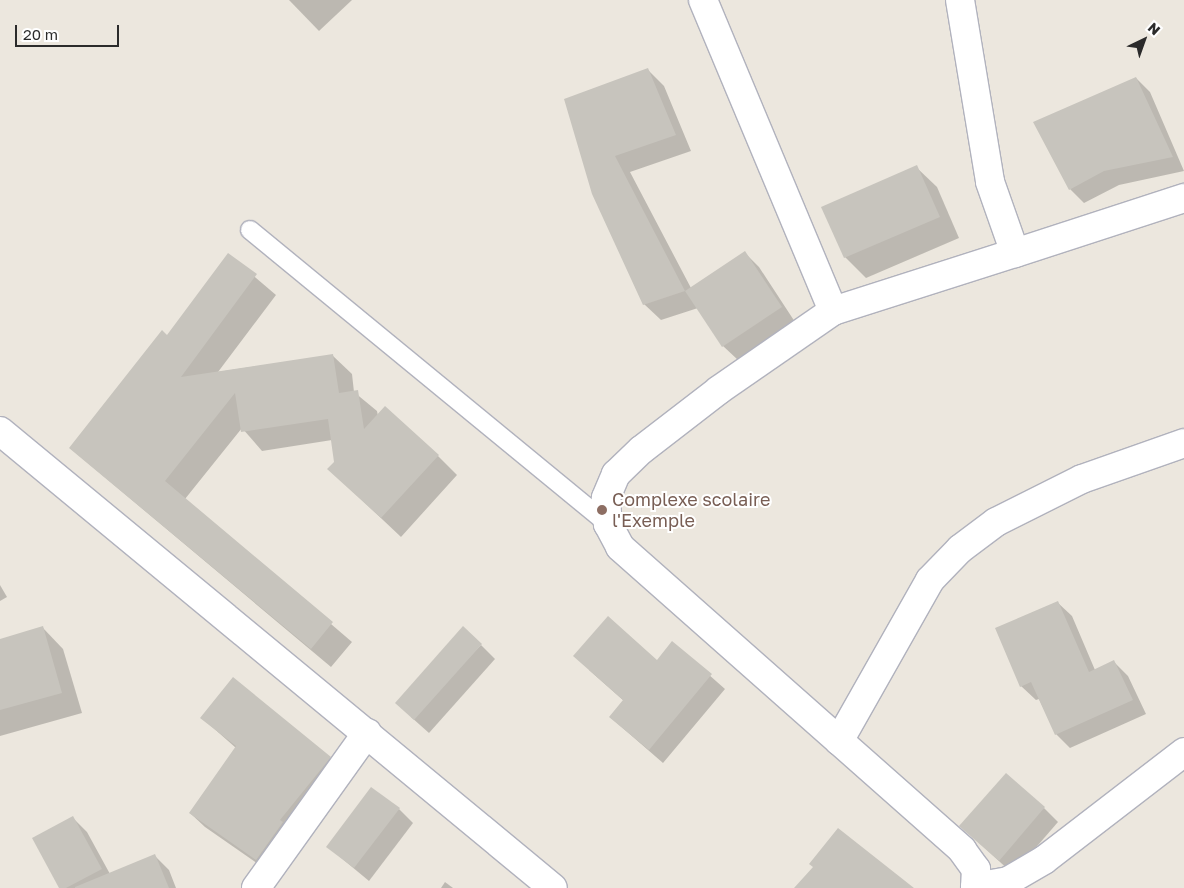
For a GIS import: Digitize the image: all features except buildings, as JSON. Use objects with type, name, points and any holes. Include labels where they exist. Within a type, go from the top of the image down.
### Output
[{"type":"street","points":[[704,0],[833,311]]},
{"type":"street","points":[[960,0],[990,182],[1015,253]]},
{"type":"street","points":[[1184,198],[833,311],[718,390],[628,462],[616,474],[606,498],[608,524],[620,547],[962,850],[976,869],[975,888],[1008,881],[1044,860],[1184,752]]},
{"type":"street","points":[[0,431],[553,888]]},
{"type":"street","points":[[839,741],[930,580],[960,549],[996,522],[1082,479],[1184,443]]},
{"type":"street","points":[[256,888],[367,733]]},
{"type":"lane","points":[[250,230],[608,524]]},
{"type":"place","name":"Complexe scolaire l'Exemple","points":[[602,510]]}]
